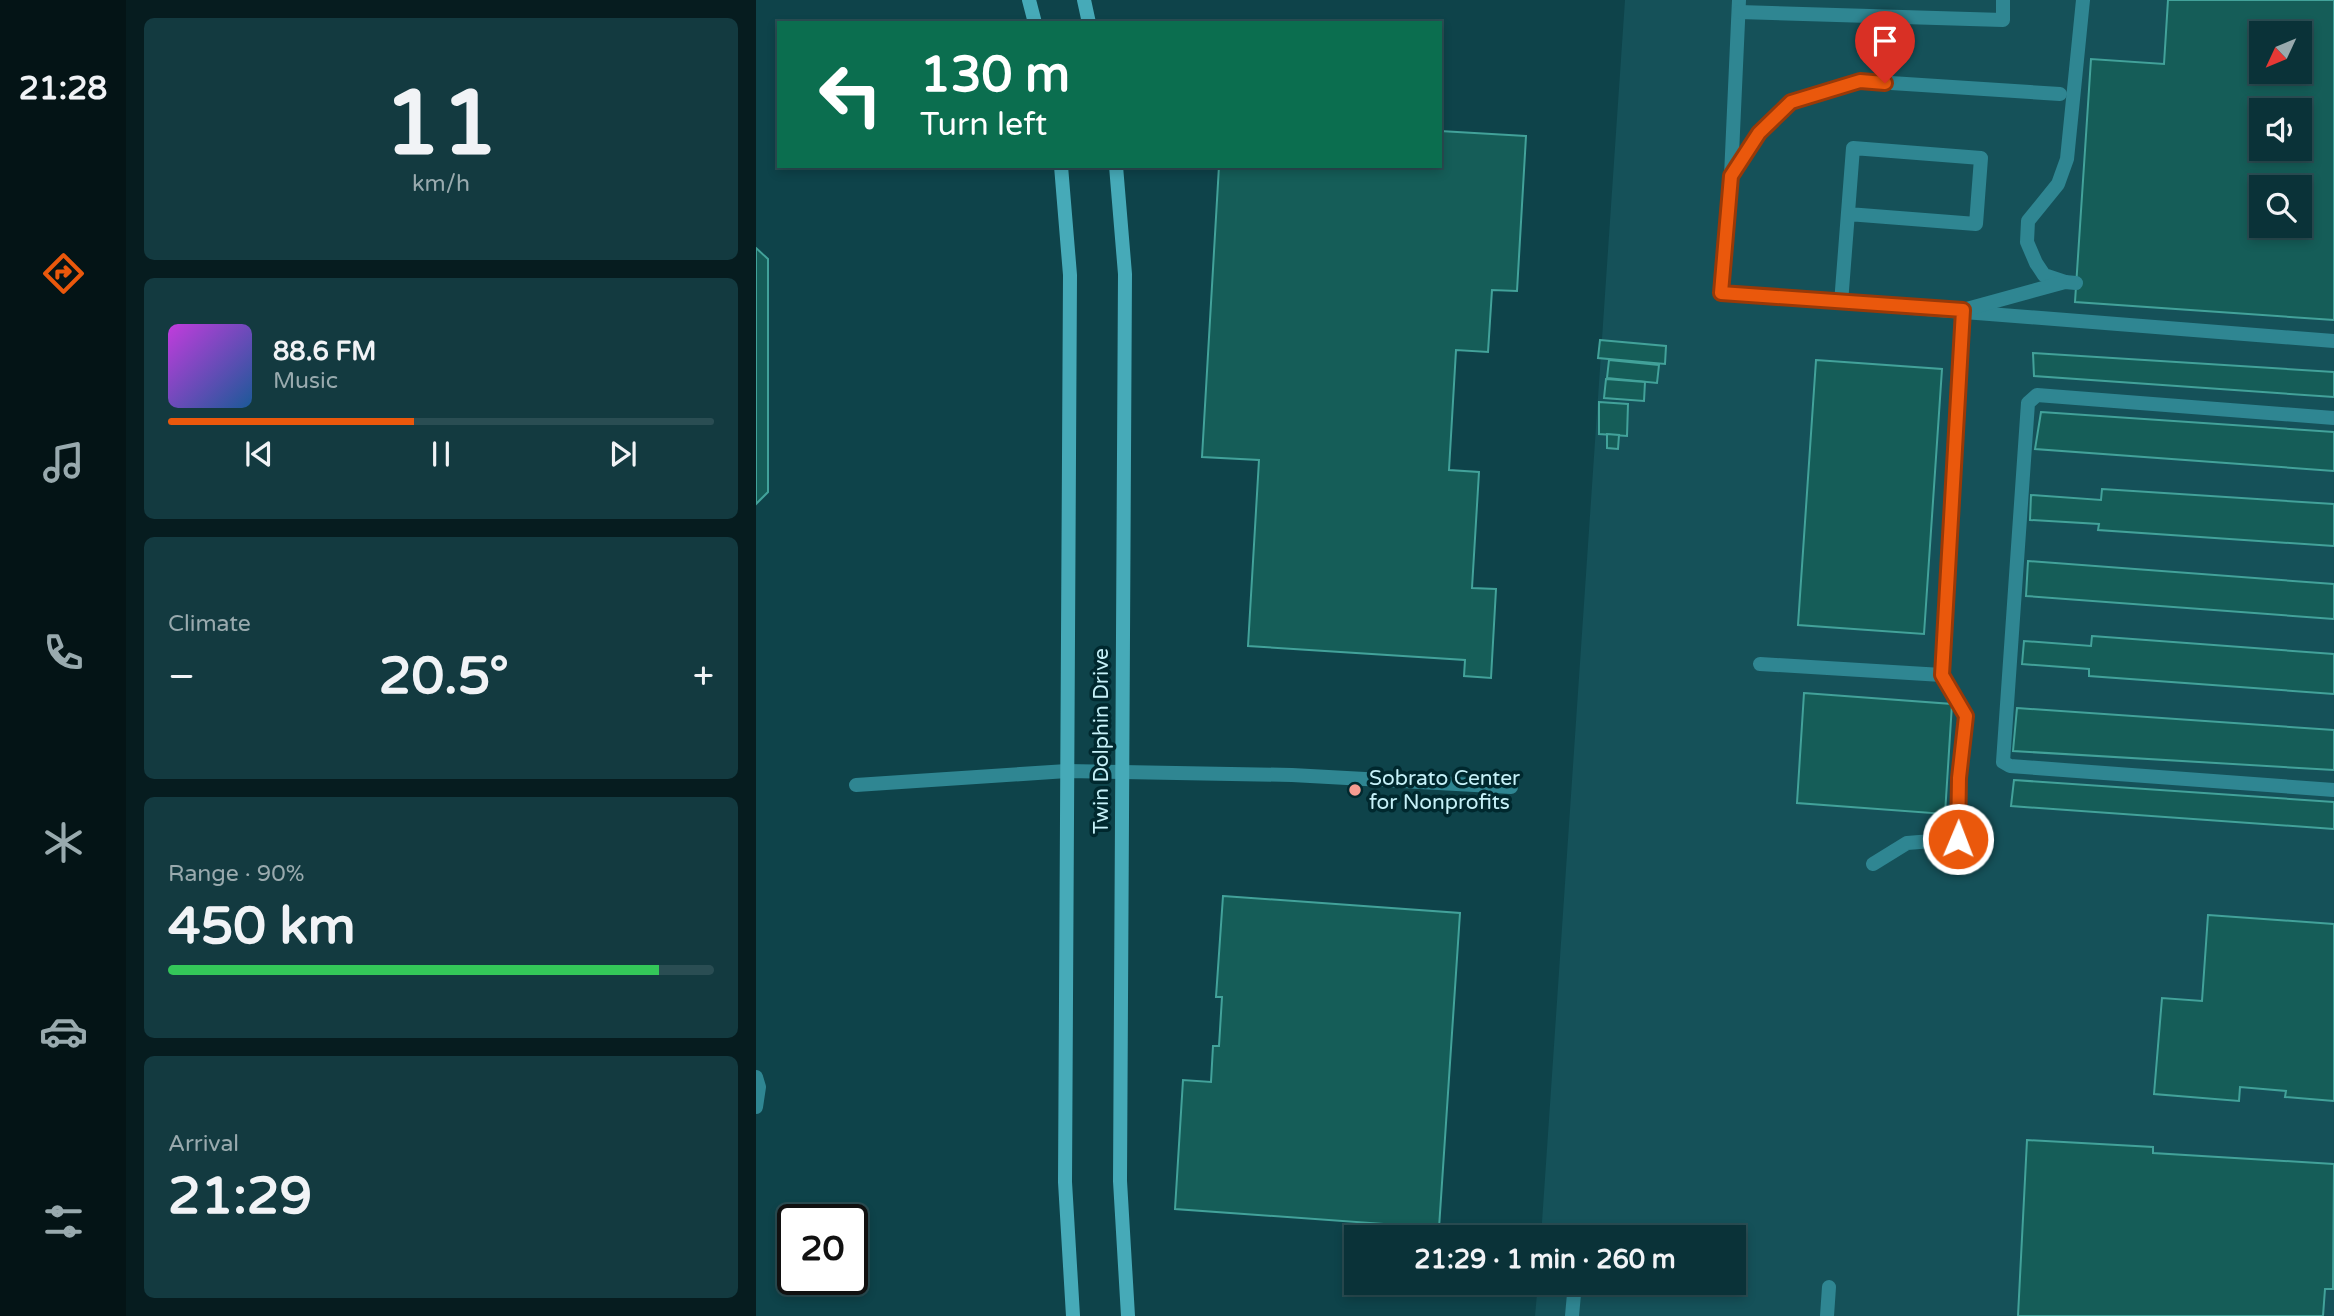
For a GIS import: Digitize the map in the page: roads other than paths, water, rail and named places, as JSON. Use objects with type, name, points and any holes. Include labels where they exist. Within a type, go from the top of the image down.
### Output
[{"type":"main road","points":[[1029,0],[1034,21]]},
{"type":"main road","points":[[1084,0],[1089,21]]},
{"type":"main road","name":"Twin Dolphin Drive","points":[[1061,168],[1070,275],[1065,1182],[1073,1316]]},
{"type":"main road","name":"Twin Dolphin Drive","points":[[1116,168],[1125,274],[1120,1181],[1128,1316]]},
{"type":"lane","points":[[2003,0],[2003,20],[1739,6],[1731,176],[1721,293],[2334,341]]},
{"type":"lane","points":[[1963,310],[2071,283],[2045,275],[2036,263],[2027,242],[2028,221],[2058,184],[2067,159],[2083,0]]},
{"type":"lane","points":[[1731,176],[1759,133],[1791,102],[1860,81],[2060,94]]},
{"type":"lane","points":[[1842,303],[1848,214],[1853,148],[1981,158],[1976,224],[1848,214]]},
{"type":"lane","points":[[1873,864],[1907,843],[1958,839],[1959,778],[1966,716],[1942,675],[1963,310]]},
{"type":"lane","points":[[2334,418],[2037,395],[2028,403],[2003,762],[2010,766],[2334,790]]},
{"type":"lane","points":[[1760,664],[1942,675]]},
{"type":"lane","points":[[856,785],[1067,771],[1292,775],[1511,787]]},
{"type":"lane","points":[[756,1077],[759,1087],[756,1107]]},
{"type":"lane","points":[[1827,1316],[1829,1287]]},
{"type":"lane","points":[[1572,1316],[1574,1295]]},
{"type":"place","name":"Sobrato Center for Nonprofits","points":[[1355,790]]}]
